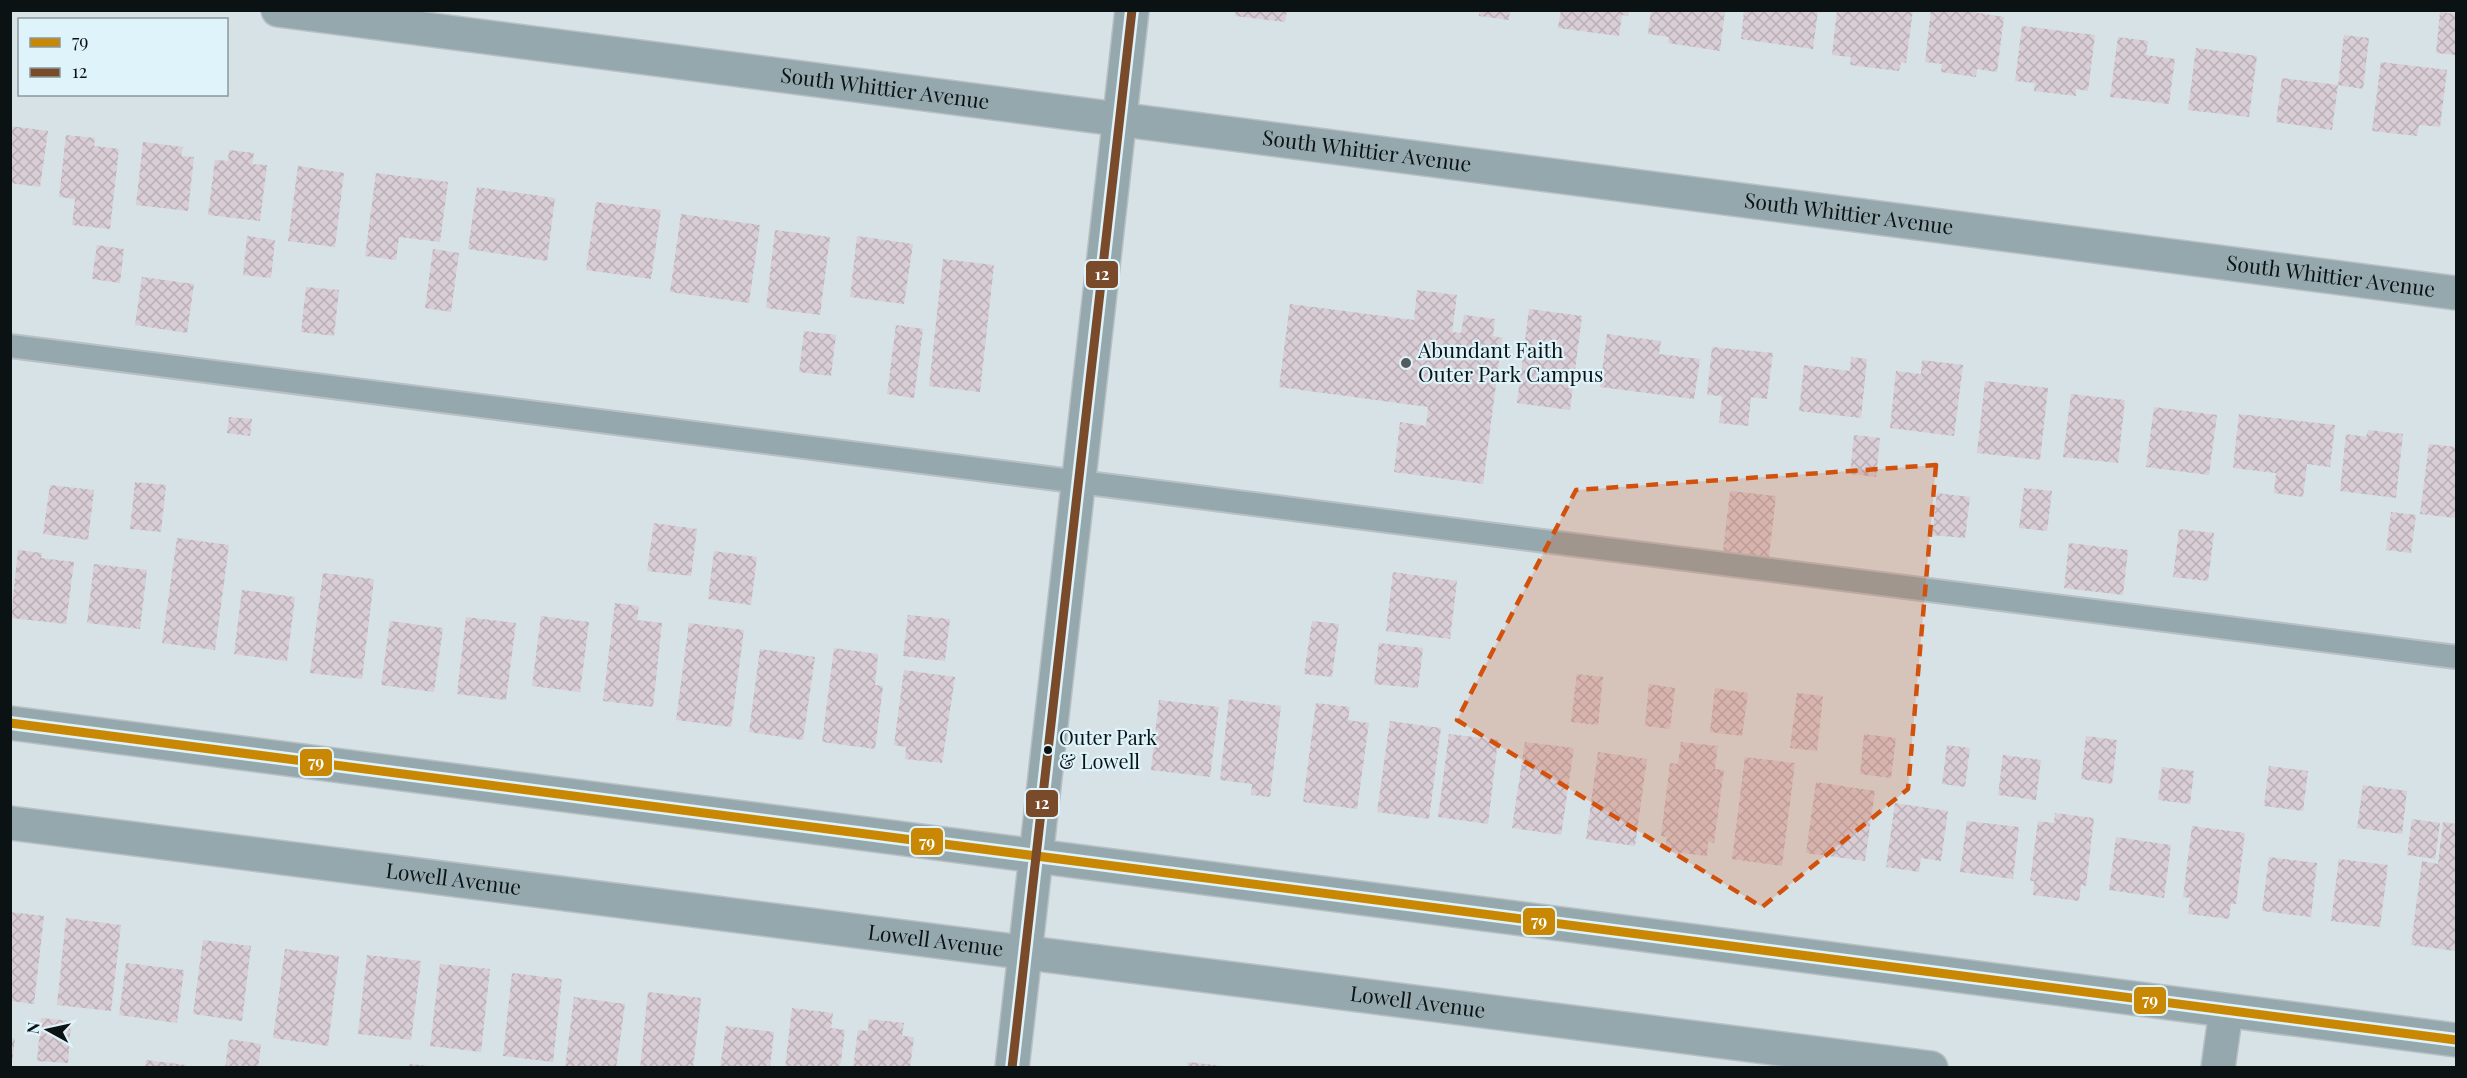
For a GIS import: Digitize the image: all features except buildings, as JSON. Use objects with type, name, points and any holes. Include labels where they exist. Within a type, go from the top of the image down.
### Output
[{"type":"street","name":"South Whittier Avenue","points":[[278,10],[2457,293]]},
{"type":"street","points":[[1012,1068],[1132,10]]},
{"type":"street","points":[[10,723],[2457,1040]]},
{"type":"street","name":"Lowell Avenue","points":[[10,823],[1931,1068]]},
{"type":"street","points":[[2218,1068],[2226,1011]]},
{"type":"lane","points":[[10,346],[2457,657]]},
{"type":"highlighted area","points":[[1936,465],[1908,789],[1762,907],[1457,720],[1576,490]]},
{"type":"transit line","name":"12","points":[[1012,1068],[1132,10]]},
{"type":"transit line","name":"79","points":[[10,723],[2456,1040]]},
{"type":"place","name":"Abundant Faith Outer Park Campus","points":[[1406,363]]},
{"type":"place","name":"Outer Park & Lowell","points":[[1048,750]]}]
